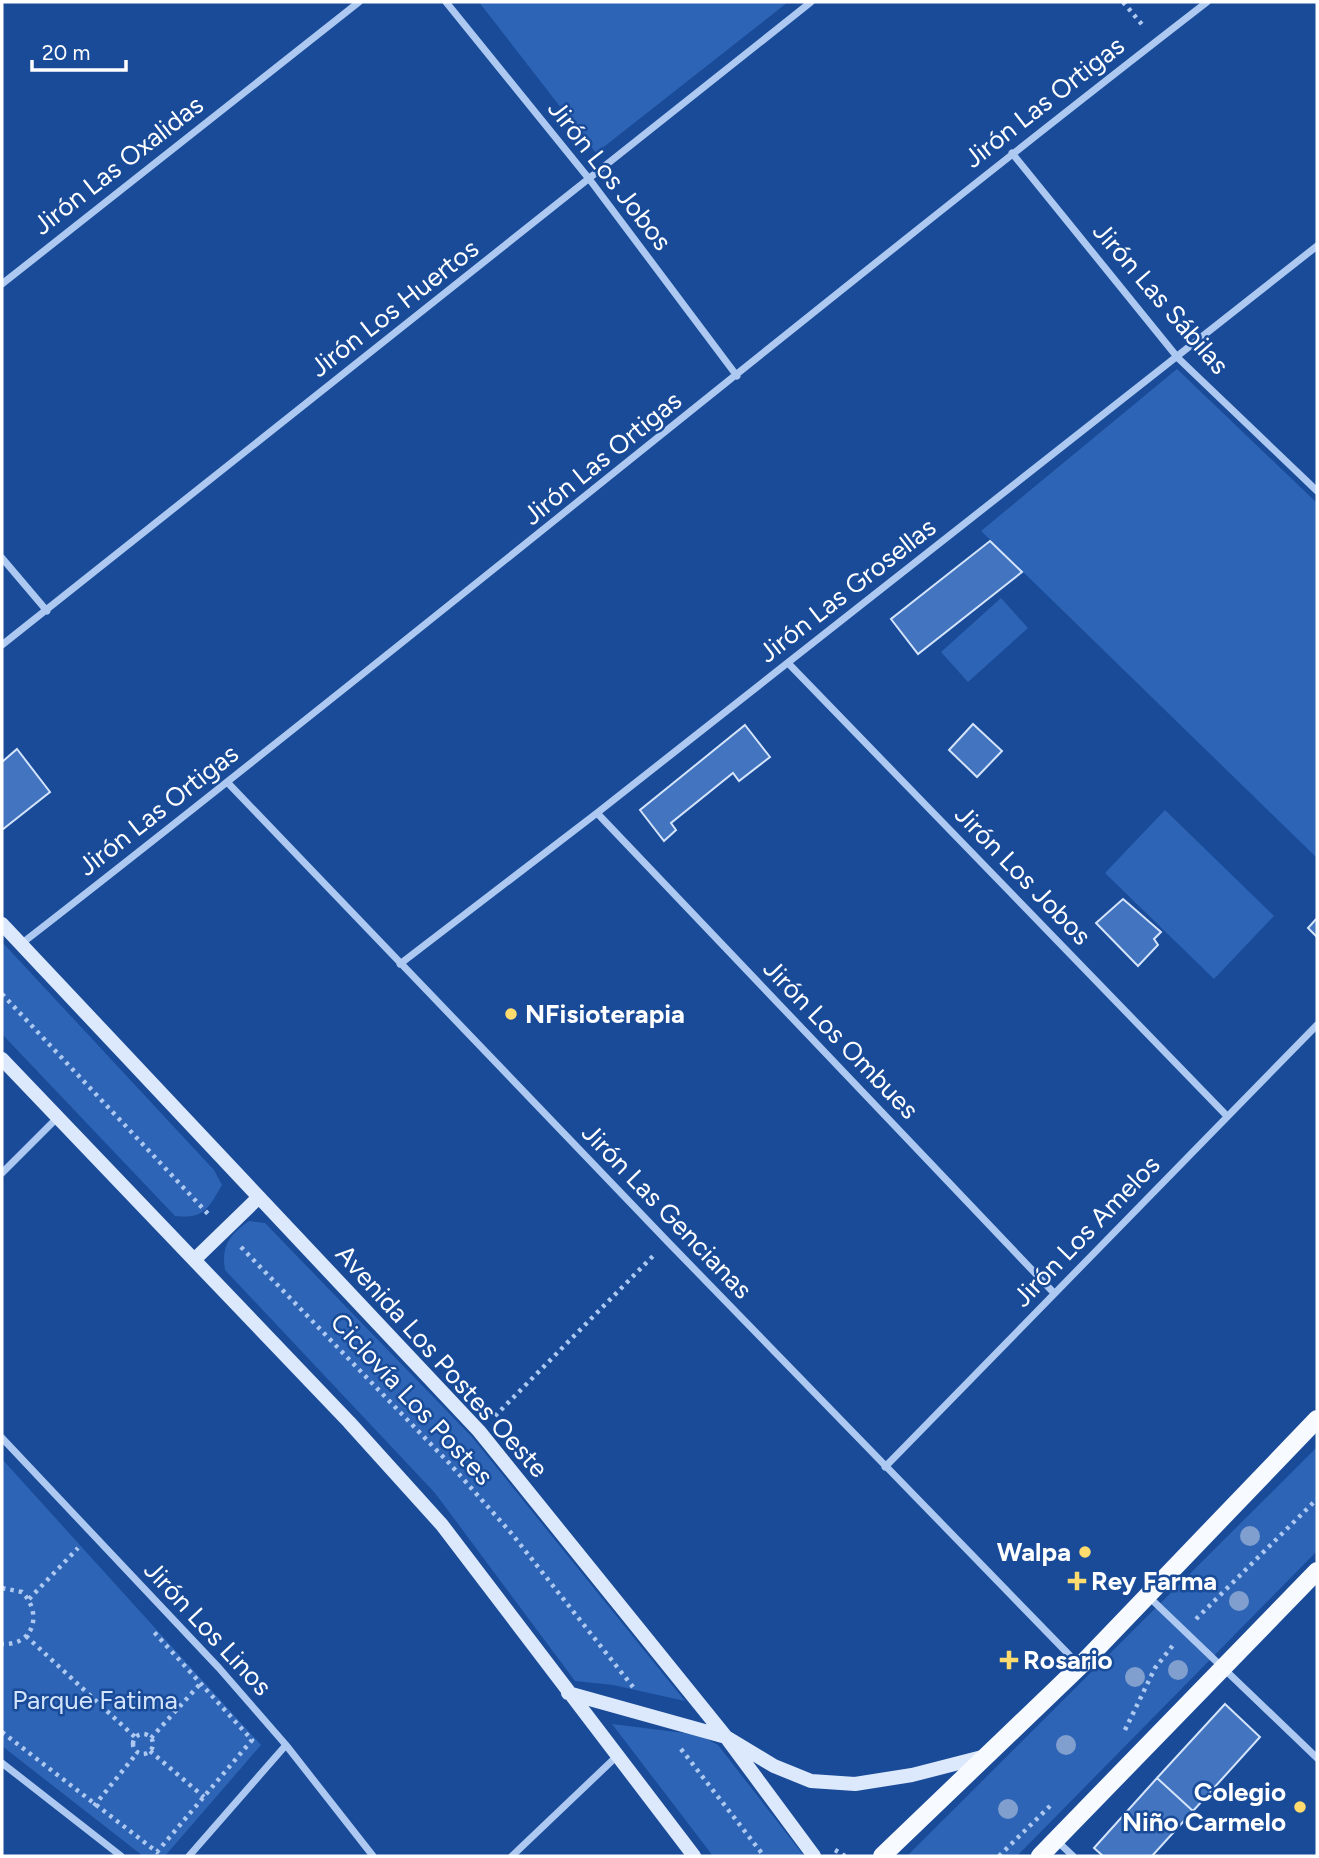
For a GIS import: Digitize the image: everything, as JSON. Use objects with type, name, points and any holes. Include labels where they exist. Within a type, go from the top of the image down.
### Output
[{"type":"main road","name":"Avenida Los Postes Oeste","points":[[2,924],[479,1431],[726,1737],[814,1856]]},
{"type":"main road","points":[[2,1059],[349,1422],[442,1525],[694,1856]]},
{"type":"main road","points":[[194,1260],[259,1197]]},
{"type":"main road","points":[[882,1856],[1080,1666],[1317,1419]]},
{"type":"main road","points":[[1040,1856],[1317,1571]]},
{"type":"main road","points":[[568,1693],[726,1737],[774,1766],[811,1781],[866,1782],[912,1775],[987,1756]]},
{"type":"street","name":"Jirón Las Oxalidas","points":[[2,284],[359,2]]},
{"type":"street","name":"Jirón Los Jobos","points":[[446,2],[590,180],[737,376]]},
{"type":"street","name":"Jirón Los Huertos","points":[[2,645],[811,2]]},
{"type":"street","name":"Jirón Las Ortigas","points":[[21,944],[228,783],[1012,153],[1207,2]]},
{"type":"street","name":"Jirón Las Sábilas","points":[[1012,153],[1178,358],[1317,491]]},
{"type":"street","name":"Jirón Las Grosellas","points":[[400,964],[597,813],[1317,246]]},
{"type":"street","points":[[2,558],[47,611]]},
{"type":"street","name":"Jirón Los Jobos","points":[[788,663],[1227,1116]]},
{"type":"street","name":"Jirón Las Gencianas","points":[[228,783],[885,1467],[1080,1666]]},
{"type":"street","name":"Jirón Los Ombues","points":[[597,813],[1054,1293]]},
{"type":"street","name":"Jirón Los Amelos","points":[[885,1467],[1317,1025]]},
{"type":"street","points":[[2,1173],[57,1118]]},
{"type":"street","name":"Jirón Los Linos","points":[[2,1438],[219,1668],[286,1745],[373,1856]]},
{"type":"street","points":[[1147,1595],[1317,1758]]},
{"type":"street","points":[[189,1856],[286,1745]]},
{"type":"street","points":[[512,1856],[616,1757]]},
{"type":"street","points":[[2,1763],[121,1856]]},
{"type":"street","points":[[1056,1840],[1073,1856]]},
{"type":"path","points":[[1123,2],[1156,41]]},
{"type":"path","name":"Ciclovía Los Postes","points":[[2,994],[449,1463],[512,1534],[764,1856]]},
{"type":"path","points":[[479,1431],[668,1242]]},
{"type":"path","points":[[1123,1735],[1155,1668],[1184,1631],[1317,1499]]},
{"type":"path","points":[[68,1538],[86,1558]]},
{"type":"path","points":[[29,1599],[78,1548]]},
{"type":"path","points":[[2,1588],[14,1588],[29,1599],[35,1617],[26,1636],[12,1644],[2,1644]]},
{"type":"path","points":[[2,1732],[93,1806],[158,1852],[252,1740],[148,1625]]},
{"type":"path","points":[[26,1636],[136,1738]]},
{"type":"path","points":[[150,1751],[151,1738],[201,1683]]},
{"type":"path","points":[[137,1753],[133,1748],[136,1738],[145,1734],[151,1738]]},
{"type":"path","points":[[93,1806],[137,1753],[150,1751],[204,1797]]},
{"type":"path","points":[[999,1856],[1056,1800]]},
{"type":"green space","points":[[479,2],[788,2],[596,153]]},
{"type":"green space","points":[[1177,369],[1317,503],[1317,858],[981,531]]},
{"type":"green space","points":[[1001,598],[1028,628],[968,682],[941,652]]},
{"type":"green space","points":[[1165,810],[1274,916],[1214,979],[1105,873]]},
{"type":"green space","points":[[2,942],[214,1170],[222,1185],[204,1211],[193,1216],[175,1216],[2,1034]]},
{"type":"green space","points":[[249,1221],[265,1223],[472,1437],[685,1701],[613,1685],[575,1681],[435,1493],[225,1270],[224,1254],[228,1242],[236,1231]]},
{"type":"green space","points":[[1317,1447],[1317,1551],[1017,1856],[907,1856]]},
{"type":"green space","name":"Parque Fatima","points":[[2,1459],[261,1745],[165,1856],[143,1856],[2,1746]]},
{"type":"green space","points":[[612,1724],[700,1735],[718,1745],[804,1856],[713,1856]]},
{"type":"building","points":[[990,541],[1022,572],[918,654],[891,619]]},
{"type":"building","points":[[973,724],[1002,751],[977,777],[949,750]]},
{"type":"building","points":[[745,725],[770,757],[739,781],[733,773],[671,823],[676,830],[664,841],[640,810]]},
{"type":"building","points":[[17,749],[50,792],[2,830],[2,762]]},
{"type":"building","points":[[1123,899],[1161,932],[1154,939],[1158,945],[1138,966],[1096,923]]},
{"type":"building","points":[[1317,918],[1317,937],[1308,928]]},
{"type":"building","points":[[1225,1704],[1260,1737],[1193,1811],[1157,1778]]},
{"type":"building","points":[[1157,1778],[1193,1811],[1152,1856],[1103,1856],[1094,1848]]},
{"type":"place","name":"NFisioterapia","points":[[511,1014]]},
{"type":"place","name":"Walpa","points":[[1085,1552]]},
{"type":"place","name":"Rey Farma","points":[[1077,1581]]},
{"type":"place","name":"Rosario","points":[[1009,1660]]},
{"type":"place","name":"Colegio Niño Carmelo","points":[[1300,1807]]}]
